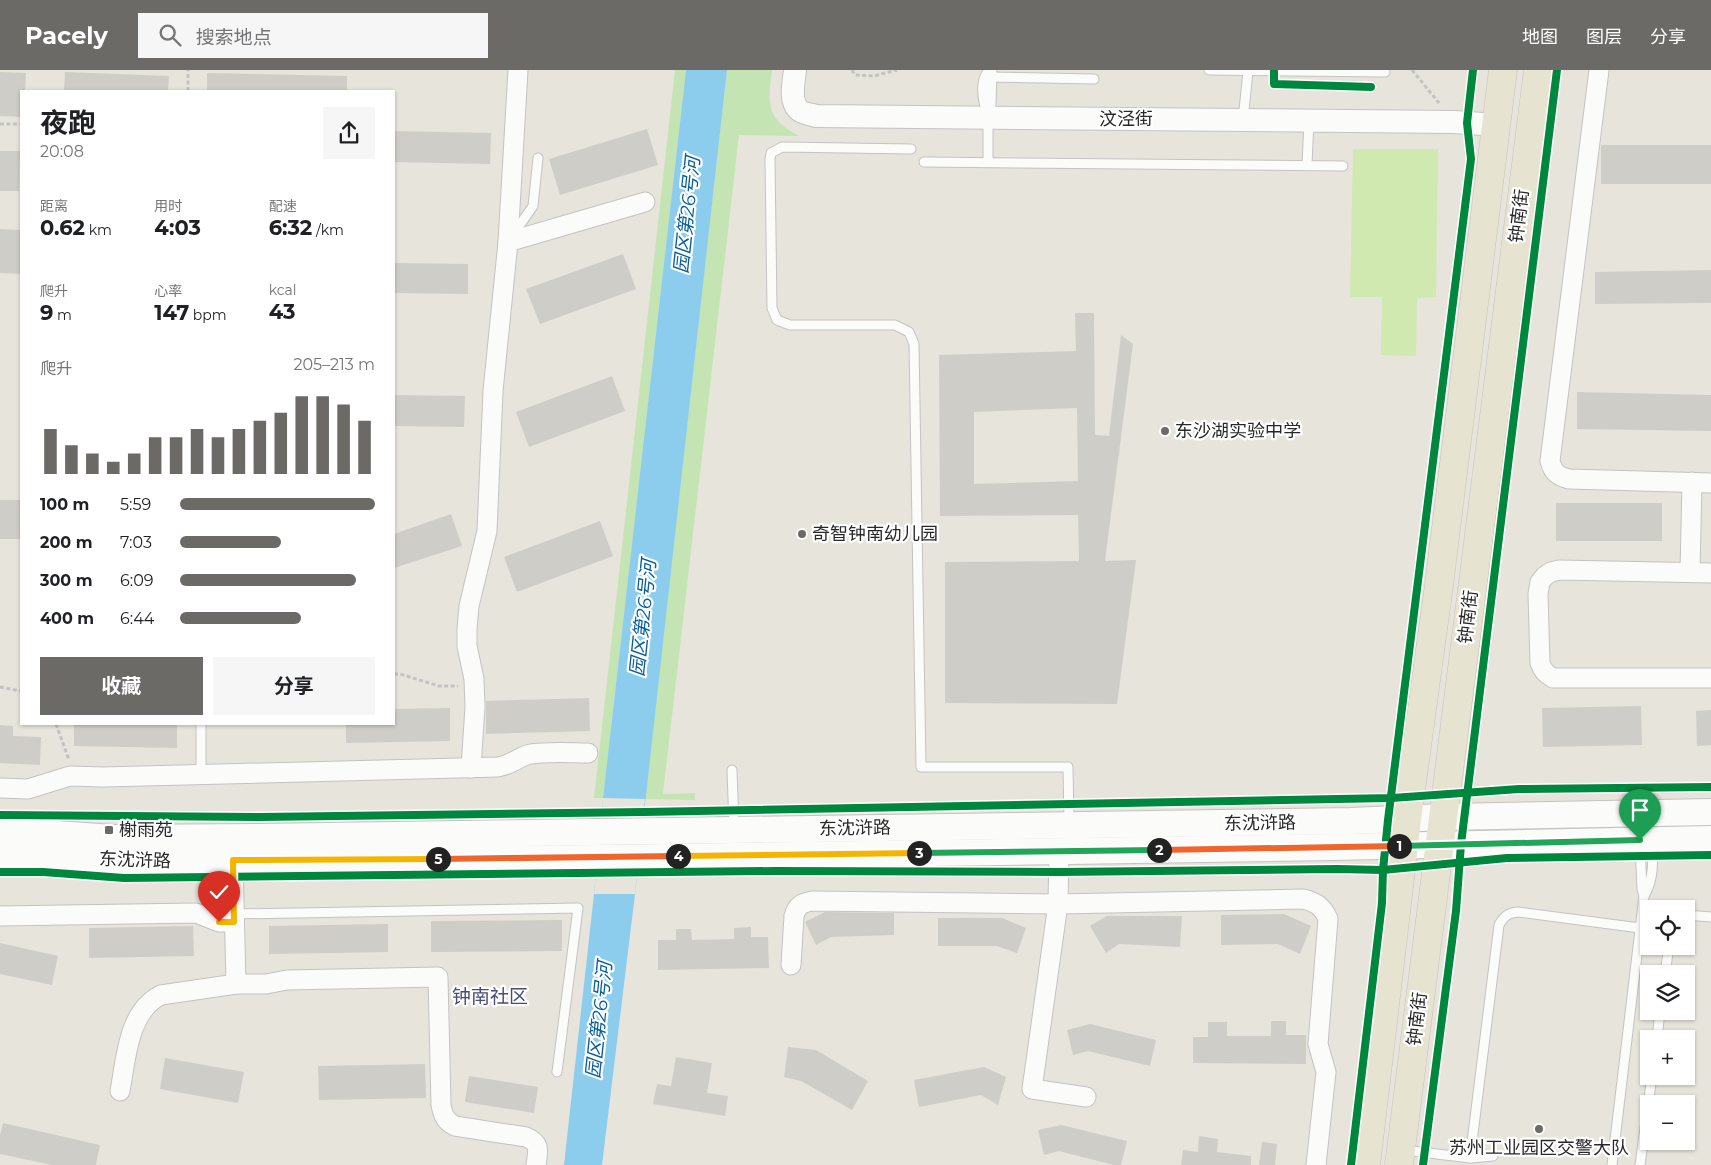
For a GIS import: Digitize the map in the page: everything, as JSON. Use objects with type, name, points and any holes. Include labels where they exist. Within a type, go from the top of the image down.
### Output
[{"type":"main road","name":"钟南街","points":[[1366,1165],[1406,819],[1439,586],[1503,70]]},
{"type":"main road","name":"钟南街","points":[[1400,1157],[1538,70]]},
{"type":"main road","name":"东沈浒路","points":[[0,833],[42,833],[112,838],[1350,821],[1443,817],[1711,812]]},
{"type":"main road","name":"东沈浒路","points":[[0,855],[41,854],[126,862],[598,858],[1403,846],[1711,839]]},
{"type":"street","points":[[471,768],[475,707],[474,679],[467,646],[467,629],[469,606],[487,531],[493,391],[508,242],[518,70]]},
{"type":"street","name":"汶泾街","points":[[795,70],[793,100],[797,108],[816,116],[1454,122],[1497,125]]},
{"type":"street","points":[[1599,70],[1550,461],[1553,471],[1560,477],[1569,479],[1711,482]]},
{"type":"street","points":[[508,242],[645,202]]},
{"type":"street","points":[[1690,572],[1692,482]]},
{"type":"street","points":[[1711,572],[1559,570],[1545,576],[1540,582],[1538,594],[1540,663],[1542,670],[1553,678],[1711,678]]},
{"type":"street","points":[[0,788],[28,789],[70,776],[498,768],[529,755],[588,753]]},
{"type":"street","points":[[1059,851],[1058,904],[1032,1089],[1086,1098]]},
{"type":"street","points":[[233,860],[236,984]]},
{"type":"street","points":[[791,965],[794,916],[796,908],[803,903],[1058,904],[1303,899],[1314,901],[1324,910],[1328,919],[1318,1044],[1326,1072],[1316,1165]]},
{"type":"street","points":[[0,916],[196,913],[219,922],[234,918]]},
{"type":"street","points":[[120,1091],[132,1032],[139,1015],[153,999],[161,995],[236,984],[266,984],[287,980],[438,977],[441,1105],[444,1116],[448,1123],[455,1126],[526,1137],[533,1140],[537,1144],[538,1150],[536,1165]]},
{"type":"lane","points":[[1209,70],[1385,72]]},
{"type":"lane","points":[[1244,120],[1248,70]]},
{"type":"lane","points":[[988,162],[990,73],[1094,79]]},
{"type":"lane","points":[[1307,166],[1309,121]]},
{"type":"lane","points":[[911,149],[782,147],[771,153],[772,308],[777,320],[790,325],[895,325],[909,332],[914,344],[921,767],[1068,767],[1069,825]]},
{"type":"lane","points":[[508,242],[533,206],[538,158]]},
{"type":"lane","points":[[924,162],[1343,166]]},
{"type":"lane","points":[[201,725],[201,775]]},
{"type":"lane","points":[[732,770],[734,830]]},
{"type":"lane","points":[[1644,900],[1642,888],[1646,840]]},
{"type":"lane","points":[[1644,896],[1648,890],[1653,866],[1646,840]]},
{"type":"lane","points":[[234,918],[578,908],[557,1072]]},
{"type":"lane","points":[[1470,1158],[1499,925],[1503,918],[1510,913],[1518,912],[1640,928],[1612,1165]]},
{"type":"lane","points":[[1695,916],[1711,917]]},
{"type":"lane","points":[[1640,1165],[1651,1085]]},
{"type":"lane","points":[[1400,1157],[1470,1158],[1493,1156]]},
{"type":"path","points":[[188,70],[188,90]]},
{"type":"path","points":[[852,70],[855,75],[874,76],[897,70]]},
{"type":"path","points":[[1412,70],[1444,109]]},
{"type":"path","points":[[0,124],[20,124]]},
{"type":"path","points":[[395,674],[439,686],[466,686]]},
{"type":"path","points":[[0,687],[20,691]]},
{"type":"path","points":[[56,725],[70,765]]},
{"type":"green space","points":[[675,70],[686,70],[603,798],[594,798]]},
{"type":"green space","points":[[727,70],[772,70],[771,109],[780,123],[799,136],[739,135],[663,794],[695,793],[695,800],[645,799]]},
{"type":"green space","points":[[1353,149],[1438,149],[1436,297],[1417,298],[1416,356],[1381,355],[1382,297],[1350,297]]},
{"type":"water","name":"园区第26号河","points":[[686,70],[727,70],[635,894],[602,1165],[564,1165],[603,798]]},
{"type":"pier","points":[[603,798],[645,799],[635,894],[594,894]]},
{"type":"building","points":[[0,72],[26,73],[25,90],[20,90],[20,117],[0,116]]},
{"type":"building","points":[[65,72],[169,76],[168,90],[64,90]]},
{"type":"building","points":[[207,73],[347,76],[347,90],[207,90]]},
{"type":"building","points":[[647,129],[658,165],[560,195],[549,159]]},
{"type":"building","points":[[395,131],[491,133],[490,164],[395,162]]},
{"type":"building","points":[[1601,145],[1711,145],[1711,184],[1601,184]]},
{"type":"building","points":[[0,151],[20,151],[19,191],[0,191]]},
{"type":"building","points":[[0,229],[20,230],[20,274],[0,273]]},
{"type":"building","points":[[623,254],[636,289],[540,324],[526,289]]},
{"type":"building","points":[[395,263],[468,264],[468,294],[395,293]]},
{"type":"building","points":[[1711,270],[1711,303],[1595,304],[1595,272]]},
{"type":"building","points":[[1075,313],[1094,313],[1095,435],[1109,436],[1121,335],[1133,344],[1105,561],[1136,560],[1117,704],[945,703],[945,562],[1079,561],[1078,515],[940,516],[939,355],[1076,351]],"holes":[[[1077,408],[1078,481],[974,484],[974,412]]]},
{"type":"building","points":[[612,376],[625,411],[529,447],[516,412]]},
{"type":"building","points":[[1577,392],[1711,395],[1711,431],[1577,429]]},
{"type":"building","points":[[395,395],[465,396],[464,427],[395,426]]},
{"type":"building","points":[[0,500],[20,500],[20,539],[0,539]]},
{"type":"building","points":[[1556,503],[1662,503],[1662,541],[1556,541]]},
{"type":"building","points":[[451,514],[462,546],[395,568],[395,534]]},
{"type":"building","points":[[600,521],[613,556],[517,592],[504,557]]},
{"type":"building","points":[[589,698],[590,731],[486,734],[486,701]]},
{"type":"building","points":[[1641,706],[1642,745],[1543,747],[1542,708]]},
{"type":"building","points":[[450,708],[450,741],[346,743],[346,725],[395,725],[395,709]]},
{"type":"building","points":[[1711,710],[1711,745],[1697,746],[1696,711]]},
{"type":"building","points":[[0,725],[13,726],[13,736],[41,737],[40,765],[0,763]]},
{"type":"building","points":[[74,725],[177,725],[177,748],[74,746]]},
{"type":"building","points":[[825,912],[894,913],[894,935],[831,937],[816,945],[805,922]]},
{"type":"building","points":[[1284,914],[1311,926],[1300,954],[1278,944],[1221,945],[1221,915]]},
{"type":"building","points":[[1107,916],[1182,916],[1180,947],[1119,944],[1106,953],[1090,926]]},
{"type":"building","points":[[938,918],[1002,918],[1026,928],[1017,953],[997,946],[938,946]]},
{"type":"building","points":[[562,920],[562,951],[431,952],[431,921]]},
{"type":"building","points":[[388,924],[388,952],[269,954],[269,926]]},
{"type":"building","points":[[193,926],[194,956],[89,958],[89,928]]},
{"type":"building","points":[[751,927],[751,937],[768,937],[769,968],[658,970],[658,940],[676,940],[676,929],[691,929],[692,940],[734,939],[734,928]]},
{"type":"building","points":[[0,943],[58,956],[52,985],[0,974]]},
{"type":"building","points":[[1271,1021],[1286,1021],[1286,1035],[1306,1035],[1306,1064],[1193,1063],[1193,1037],[1208,1037],[1208,1022],[1227,1022],[1227,1036],[1271,1036]]},
{"type":"building","points":[[1090,1024],[1156,1040],[1150,1066],[1088,1051],[1073,1055],[1067,1030]]},
{"type":"building","points":[[788,1047],[816,1050],[868,1081],[852,1110],[801,1081],[784,1077]]},
{"type":"building","points":[[676,1057],[712,1063],[707,1093],[728,1096],[725,1116],[653,1104],[657,1084],[671,1086]]},
{"type":"building","points":[[165,1058],[244,1072],[238,1103],[160,1089]]},
{"type":"building","points":[[425,1064],[426,1098],[319,1100],[318,1066]]},
{"type":"building","points":[[984,1067],[1006,1077],[998,1105],[981,1095],[919,1107],[914,1080]]},
{"type":"building","points":[[469,1076],[538,1087],[534,1113],[465,1102]]},
{"type":"building","points":[[3,1123],[100,1145],[96,1165],[52,1165],[0,1154],[0,1136]]},
{"type":"building","points":[[1061,1125],[1127,1141],[1121,1165],[1114,1165],[1059,1151],[1044,1155],[1038,1130]]},
{"type":"building","points":[[1199,1136],[1218,1139],[1217,1152],[1251,1156],[1251,1165],[1181,1165],[1183,1150],[1198,1152]]},
{"type":"building","points":[[1262,1142],[1277,1144],[1275,1165],[1259,1165]]},
{"type":"cycle path","points":[[1351,1165],[1382,903],[1388,820],[1471,159],[1467,123],[1473,70]]},
{"type":"cycle path","points":[[1423,1165],[1456,911],[1461,844],[1557,70]]},
{"type":"cycle path","points":[[1274,71],[1274,84],[1371,87]]},
{"type":"cycle path","points":[[0,815],[260,817],[644,812],[1392,798],[1519,789],[1711,787]]},
{"type":"cycle path","points":[[0,872],[43,872],[124,878],[775,871],[1383,870],[1507,858],[1711,855]]},
{"type":"place","name":"东沙湖实验中学","points":[[1165,431]]},
{"type":"place","name":"奇智钟南幼儿园","points":[[802,534]]},
{"type":"place","name":"榭雨苑","points":[[109,830]]},
{"type":"place","name":"苏州工业园区交警大队","points":[[1539,1129]]},
{"type":"district","name":"钟南社区","points":[[490,996]]},
{"type":"route","points":[[219,922],[234,922],[233,860],[598,858],[1350,847],[1640,840]]}]
